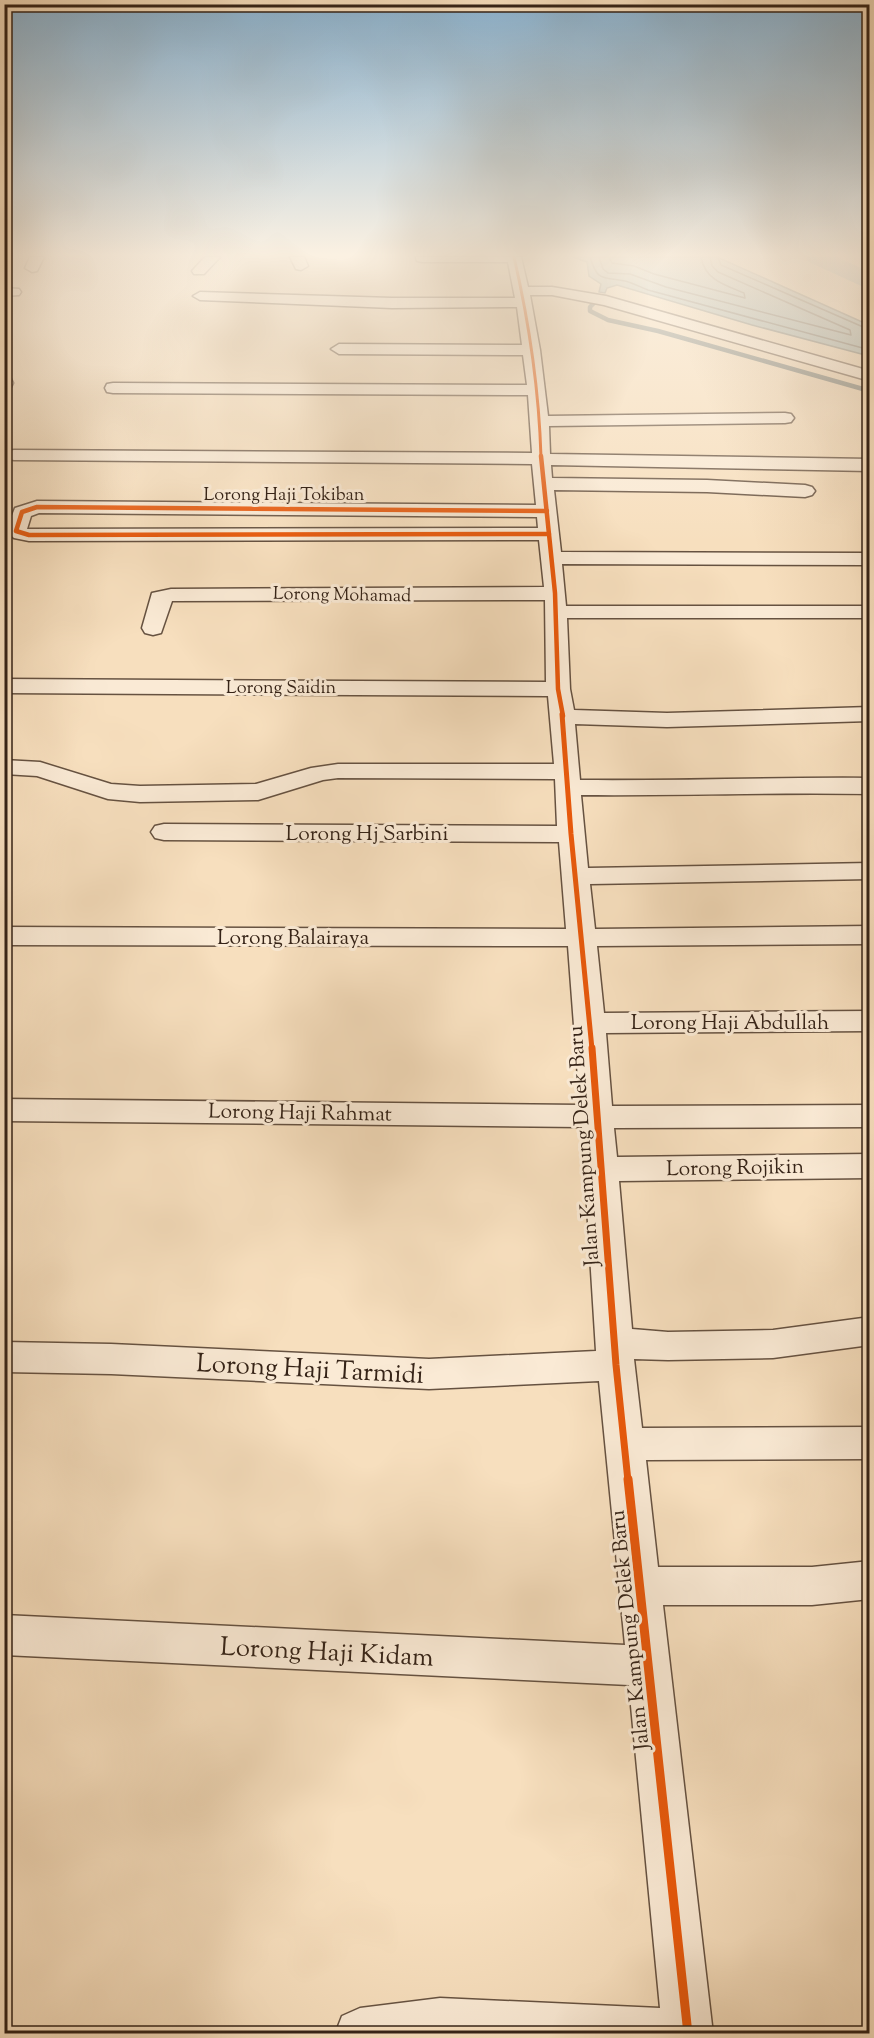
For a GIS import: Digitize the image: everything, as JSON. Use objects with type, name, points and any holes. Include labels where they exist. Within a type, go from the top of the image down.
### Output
[{"type":"street","name":"Jalan Kampung Delek Baru","points":[[532,352],[552,558],[558,689],[563,717],[571,834],[590,1023],[615,1354],[688,2034]]},
{"type":"street","points":[[786,352],[870,376]]},
{"type":"street","points":[[113,388],[536,390]]},
{"type":"street","points":[[540,422],[785,418]]},
{"type":"street","points":[[14,455],[541,459],[870,465]]},
{"type":"street","points":[[544,484],[707,486],[805,491]]},
{"type":"street","name":"Lorong Haji Tokiban","points":[[37,507],[548,522],[30,535],[16,531],[22,512],[37,507]]},
{"type":"street","points":[[552,558],[870,559]]},
{"type":"street","name":"Lorong Mohamad","points":[[153,628],[160,598],[171,595],[294,593],[443,595],[555,603]]},
{"type":"street","points":[[555,603],[870,612]]},
{"type":"street","name":"Lorong Saidin","points":[[4,686],[558,689]]},
{"type":"street","points":[[563,717],[667,720],[870,714]]},
{"type":"street","points":[[4,767],[40,768],[108,791],[140,794],[258,792],[320,773],[338,771],[567,779],[685,789],[787,785],[870,786]]},
{"type":"street","name":"Lorong Hj Sarbini","points":[[164,832],[571,834]]},
{"type":"street","points":[[576,876],[870,871]]},
{"type":"street","name":"Lorong Balairaya","points":[[4,936],[581,938],[870,935]]},
{"type":"street","name":"Lorong Haji Abdullah","points":[[590,1023],[870,1021]]},
{"type":"street","name":"Lorong Haji Rahmat","points":[[4,1110],[734,1118],[870,1116]]},
{"type":"street","name":"Lorong Rojikin","points":[[600,1169],[870,1166]]},
{"type":"street","name":"Lorong Haji Tarmidi","points":[[4,1357],[111,1359],[429,1374],[668,1346],[772,1344],[870,1331]]},
{"type":"street","points":[[626,1444],[870,1443]]},
{"type":"street","points":[[641,1586],[812,1587],[870,1580]]},
{"type":"street","name":"Lorong Haji Kidam","points":[[4,1635],[650,1666]]},
{"type":"street","points":[[360,2034],[440,2023],[665,2034]]},
{"type":"water","points":[[854,352],[869,352],[869,356]]},
{"type":"waterway","points":[[733,352],[870,391]]},
{"type":"cycle path","points":[[531,352],[540,421],[541,459],[555,593],[558,689],[563,717],[571,834],[590,1023],[616,1365],[688,2034]]},
{"type":"cycle path","points":[[547,511],[37,507],[22,512],[16,531],[29,535],[549,534]]}]
